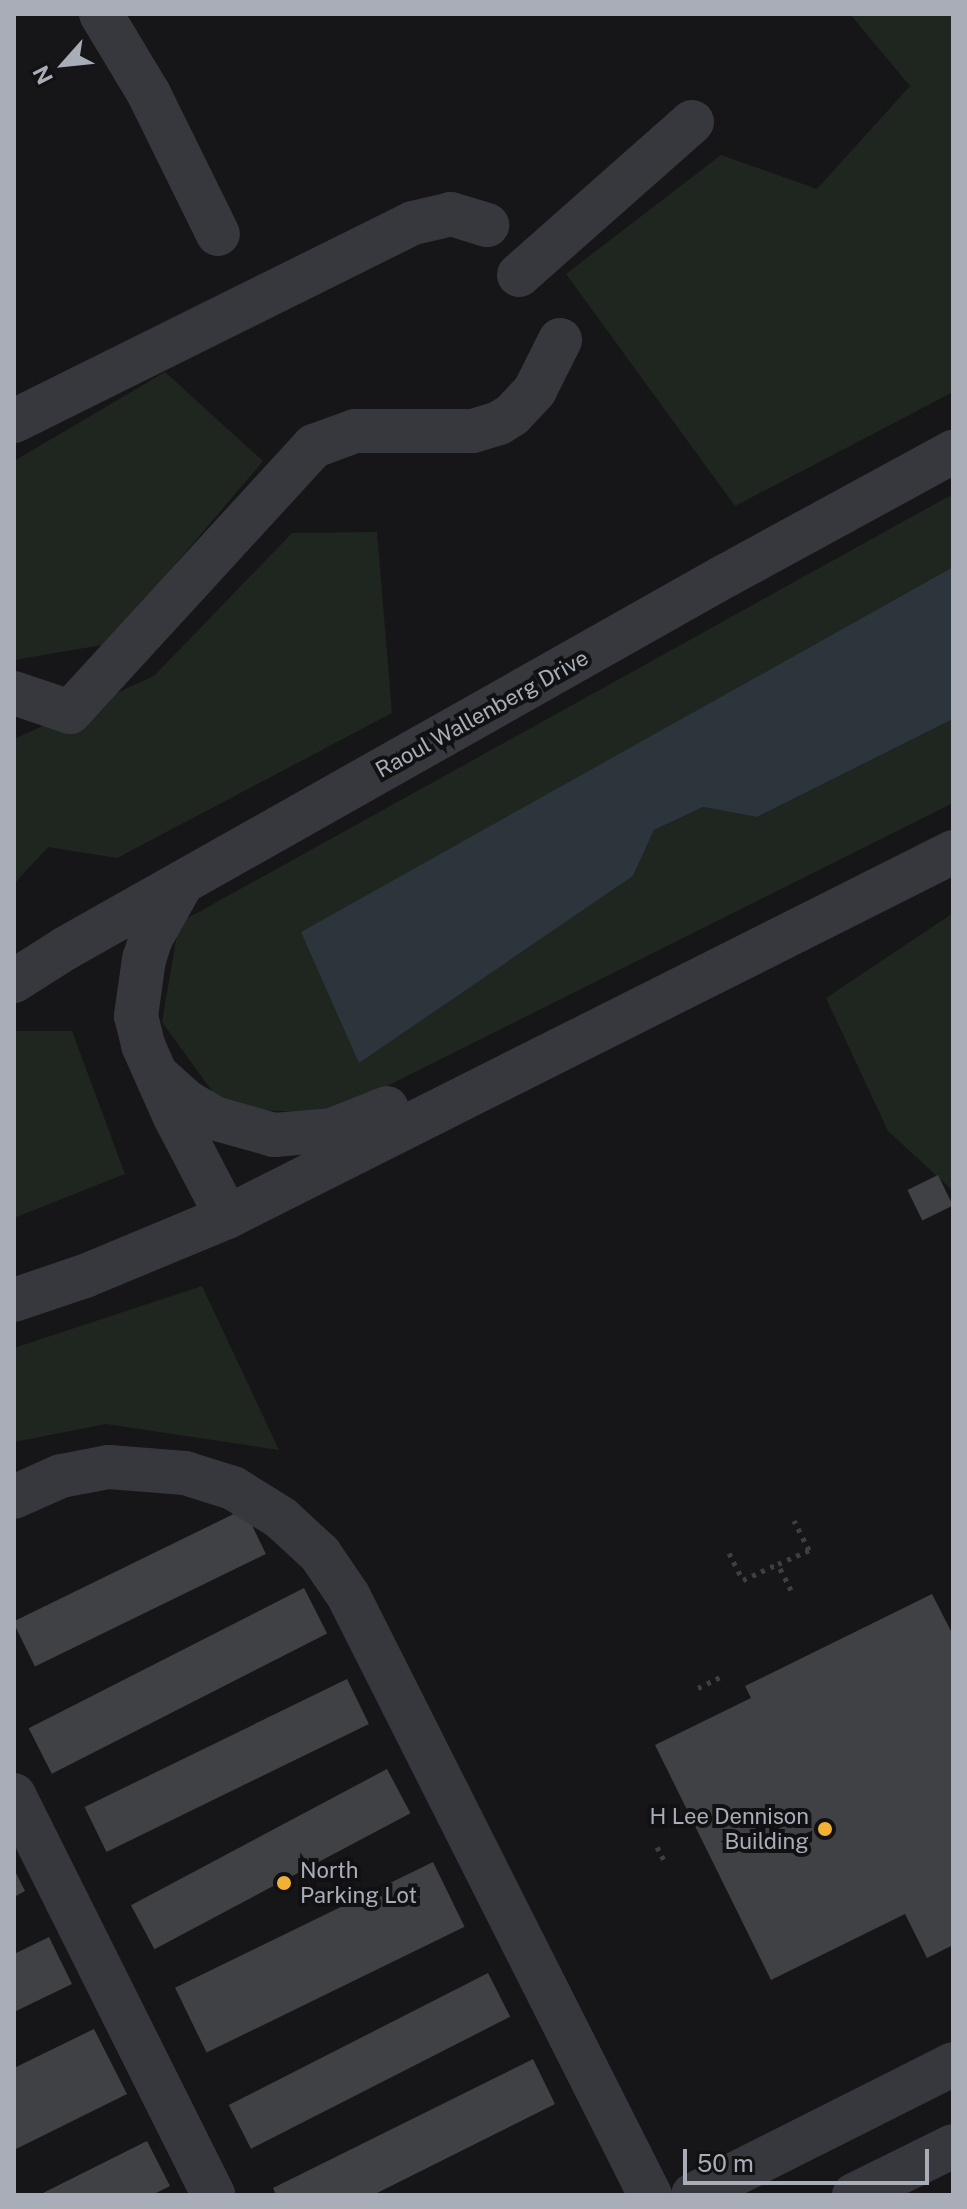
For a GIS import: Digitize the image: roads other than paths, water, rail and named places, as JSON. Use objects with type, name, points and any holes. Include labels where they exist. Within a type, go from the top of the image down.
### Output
[{"type":"street","points":[[101,14],[149,94],[218,234]]},
{"type":"street","points":[[519,275],[692,122]]},
{"type":"street","points":[[14,421],[426,218],[462,215],[487,225]]},
{"type":"street","points":[[14,693],[70,712],[314,446],[355,431],[473,431],[499,423],[512,415],[535,390],[560,340]]},
{"type":"street","name":"Raoul Wallenberg Drive","points":[[14,981],[727,575],[953,452]]},
{"type":"street","points":[[20,1300],[227,1217],[953,852]]},
{"type":"street","points":[[182,883],[151,938],[136,997],[139,1032],[174,1115],[227,1217]]},
{"type":"street","points":[[158,1076],[187,1102],[235,1127],[274,1135],[312,1134],[373,1115],[509,1047],[645,1007]]},
{"type":"street","points":[[14,1497],[61,1476],[109,1467],[185,1473],[233,1488],[281,1518],[320,1554],[348,1595],[650,2195]]},
{"type":"street","points":[[14,1795],[213,2195]]},
{"type":"street","points":[[693,2195],[953,2064]]},
{"type":"street","points":[[854,2195],[953,2146]]},
{"type":"place","name":"H Lee Dennison Building","points":[[825,1829]]},
{"type":"place","name":"North Parking Lot","points":[[284,1883]]}]
